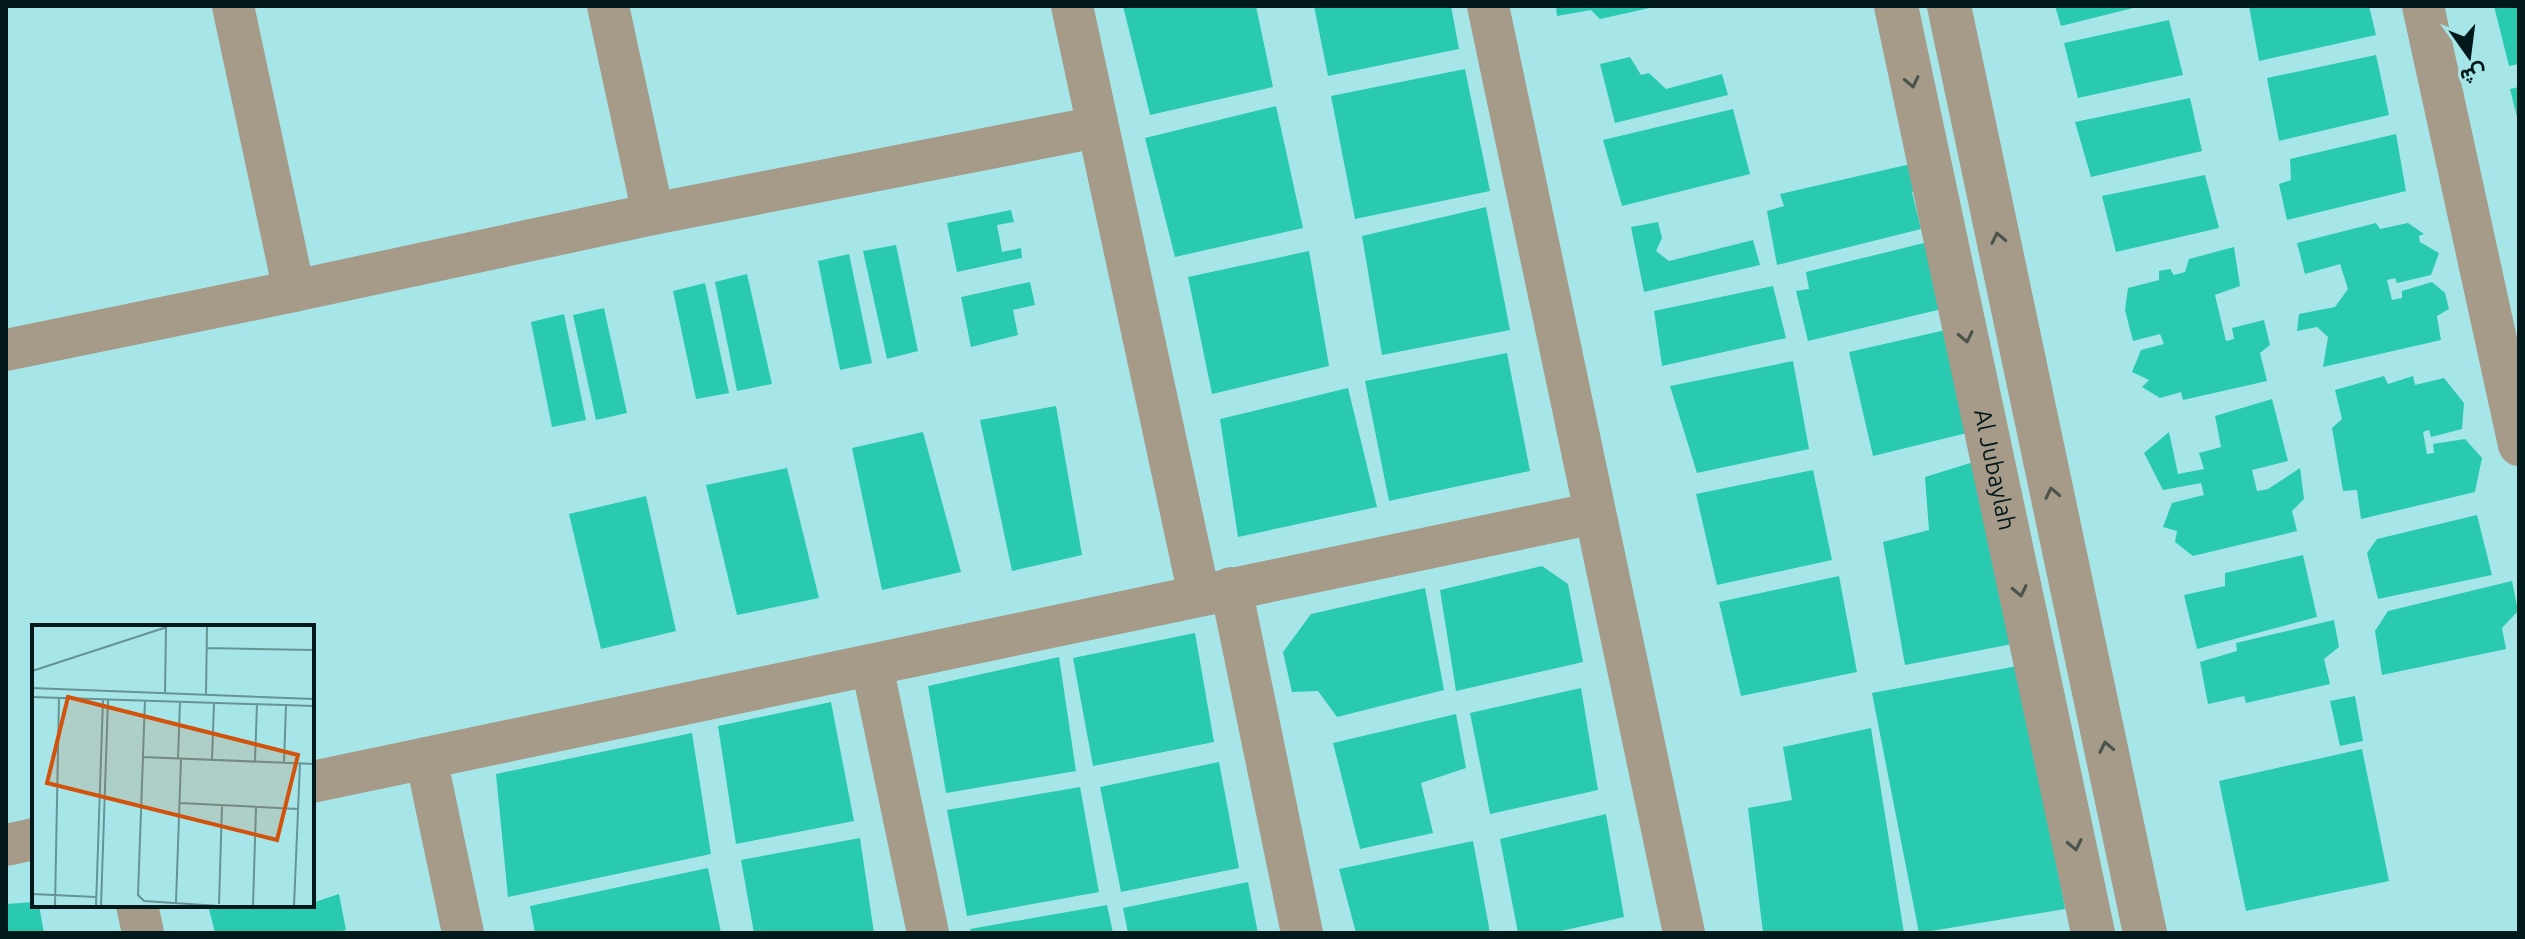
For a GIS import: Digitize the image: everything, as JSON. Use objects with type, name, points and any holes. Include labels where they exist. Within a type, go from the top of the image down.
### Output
[{"type":"street","points":[[233,6],[294,291]]},
{"type":"street","points":[[608,6],[653,214]]},
{"type":"street","points":[[1072,6],[1097,127],[1302,933]]},
{"type":"street","points":[[1488,6],[1684,933]]},
{"type":"street","name":"Al Jubaylah","points":[[1896,6],[2093,933]]},
{"type":"street","points":[[1949,6],[2145,933]]},
{"type":"street","points":[[2423,6],[2519,445]]},
{"type":"street","points":[[6,350],[653,214],[1097,127]]},
{"type":"street","points":[[314,782],[1595,513]]},
{"type":"street","points":[[872,666],[928,933]]},
{"type":"street","points":[[426,758],[463,933]]},
{"type":"street","points":[[6,845],[32,839]]},
{"type":"street","points":[[137,907],[143,933]]},
{"type":"building","points":[[1123,6],[1256,6],[1273,87],[1150,115]]},
{"type":"building","points":[[1314,6],[1451,6],[1459,49],[1328,76]]},
{"type":"building","points":[[1556,6],[1654,7],[1600,19],[1591,10],[1557,16]]},
{"type":"building","points":[[2055,6],[2137,6],[2137,7],[2061,26]]},
{"type":"building","points":[[2249,6],[2369,6],[2376,35],[2259,61]]},
{"type":"building","points":[[2494,6],[2519,6],[2519,64],[2509,66]]},
{"type":"building","points":[[2169,20],[2183,75],[2078,98],[2064,43]]},
{"type":"building","points":[[2376,55],[2389,115],[2279,141],[2267,78]]},
{"type":"building","points":[[1630,57],[1641,75],[1649,73],[1666,89],[1722,74],[1728,95],[1615,123],[1600,64]]},
{"type":"building","points":[[1465,69],[1490,191],[1355,219],[1331,96]]},
{"type":"building","points":[[2519,87],[2519,121],[2518,121],[2510,89]]},
{"type":"building","points":[[2190,98],[2202,151],[2091,177],[2075,122]]},
{"type":"building","points":[[1276,106],[1303,228],[1175,257],[1145,138]]},
{"type":"building","points":[[1733,109],[1750,174],[1622,206],[1603,140]]},
{"type":"building","points":[[2396,134],[2406,191],[2287,220],[2279,184],[2291,180],[2290,159]]},
{"type":"building","points":[[1915,163],[1922,189],[1912,192],[1921,229],[1777,265],[1767,211],[1784,206],[1780,194]]},
{"type":"building","points":[[2205,175],[2219,228],[2116,252],[2102,196]]},
{"type":"building","points":[[1486,207],[1510,330],[1382,355],[1362,236]]},
{"type":"building","points":[[1011,210],[1014,222],[997,225],[1002,252],[1021,248],[1022,258],[957,272],[947,223]]},
{"type":"building","points":[[1658,222],[1662,238],[1656,251],[1669,261],[1753,240],[1760,265],[1644,292],[1631,227]]},
{"type":"building","points":[[2376,223],[2380,229],[2408,223],[2424,234],[2419,236],[2420,242],[2439,253],[2431,275],[2397,283],[2395,278],[2387,280],[2392,300],[2402,298],[2402,291],[2432,282],[2445,293],[2449,309],[2437,316],[2441,340],[2323,367],[2328,337],[2317,327],[2297,331],[2299,314],[2335,307],[2348,289],[2340,264],[2305,274],[2297,243]]},
{"type":"building","points":[[1924,243],[1946,308],[1808,341],[1796,291],[1809,289],[1806,272]]},
{"type":"building","points":[[896,245],[918,351],[887,359],[863,251]]},
{"type":"building","points":[[2234,247],[2240,286],[2215,295],[2226,341],[2234,339],[2232,328],[2264,320],[2270,345],[2260,353],[2267,381],[2183,400],[2181,392],[2160,398],[2142,387],[2149,380],[2132,372],[2141,350],[2164,344],[2160,334],[2133,341],[2125,310],[2128,288],[2159,280],[2159,271],[2170,269],[2174,275],[2185,272],[2189,259]]},
{"type":"building","points":[[1309,251],[1329,366],[1212,394],[1188,277]]},
{"type":"building","points":[[849,254],[872,363],[840,370],[818,261]]},
{"type":"building","points":[[747,274],[772,384],[737,391],[715,282]]},
{"type":"building","points":[[1030,282],[1035,305],[1013,310],[1018,335],[971,347],[961,297]]},
{"type":"building","points":[[705,283],[729,393],[696,399],[673,291]]},
{"type":"building","points":[[1773,286],[1786,338],[1662,366],[1654,311]]},
{"type":"building","points":[[604,308],[627,413],[596,420],[573,315]]},
{"type":"building","points":[[564,314],[586,420],[552,427],[531,322]]},
{"type":"building","points":[[1950,329],[1971,432],[1873,456],[1849,352]]},
{"type":"building","points":[[1507,353],[1530,471],[1389,501],[1365,381]]},
{"type":"building","points":[[1793,361],[1809,449],[1697,473],[1670,386]]},
{"type":"building","points":[[2384,376],[2388,384],[2413,376],[2415,385],[2444,378],[2464,403],[2462,429],[2431,437],[2429,430],[2423,432],[2427,454],[2434,453],[2433,444],[2465,439],[2482,458],[2475,492],[2361,519],[2357,490],[2343,491],[2332,428],[2342,419],[2335,390]]},
{"type":"building","points":[[1348,388],[1377,507],[1238,537],[1220,419]]},
{"type":"building","points":[[2272,399],[2288,461],[2252,470],[2257,491],[2268,489],[2300,468],[2304,499],[2292,511],[2297,531],[2193,556],[2175,542],[2177,531],[2163,527],[2172,503],[2204,495],[2201,483],[2163,490],[2144,453],[2169,432],[2178,474],[2204,469],[2199,453],[2221,447],[2215,416]]},
{"type":"building","points":[[1056,406],[1082,555],[1012,571],[980,420]]},
{"type":"building","points":[[923,432],[961,572],[882,590],[852,448]]},
{"type":"building","points":[[1977,461],[2017,643],[1905,665],[1883,542],[1929,530],[1925,477]]},
{"type":"building","points":[[787,468],[819,598],[737,615],[706,485]]},
{"type":"building","points":[[1813,470],[1832,560],[1717,585],[1696,494]]},
{"type":"building","points":[[646,496],[676,631],[601,649],[569,514]]},
{"type":"building","points":[[2477,515],[2492,575],[2378,599],[2367,553],[2377,539]]},
{"type":"building","points":[[2303,555],[2317,617],[2197,649],[2184,595],[2225,586],[2225,573]]},
{"type":"building","points":[[1542,566],[1568,584],[1583,662],[1456,691],[1440,590]]},
{"type":"building","points":[[1839,576],[1857,672],[1741,696],[1719,602]]},
{"type":"building","points":[[2512,581],[2518,611],[2502,628],[2506,649],[2382,675],[2375,631],[2388,611]]},
{"type":"building","points":[[1425,588],[1444,690],[1337,717],[1318,691],[1292,692],[1283,652],[1311,614]]},
{"type":"building","points":[[2334,620],[2339,647],[2324,659],[2330,684],[2246,703],[2244,696],[2208,704],[2200,662],[2237,651],[2236,643]]},
{"type":"building","points":[[1195,633],[1214,742],[1093,766],[1073,658]]},
{"type":"building","points":[[1059,657],[1076,771],[946,793],[928,686]]},
{"type":"building","points":[[2023,665],[2065,909],[1919,933],[1872,693]]},
{"type":"building","points":[[1581,688],[1598,790],[1490,814],[1470,713]]},
{"type":"building","points":[[2355,696],[2363,741],[2340,746],[2330,701]]},
{"type":"building","points":[[831,702],[854,821],[736,844],[718,726]]},
{"type":"building","points":[[1456,714],[1466,768],[1421,783],[1433,833],[1360,849],[1333,743]]},
{"type":"building","points":[[1871,728],[1904,933],[1763,933],[1748,808],[1792,800],[1783,747]]},
{"type":"building","points":[[692,733],[711,854],[508,897],[496,774]]},
{"type":"building","points":[[2362,749],[2389,881],[2246,911],[2219,781]]},
{"type":"building","points":[[1219,762],[1239,868],[1121,892],[1100,787]]},
{"type":"building","points":[[1080,787],[1099,892],[967,916],[947,810]]},
{"type":"building","points":[[1606,814],[1624,917],[1552,933],[1518,933],[1500,839]]},
{"type":"building","points":[[860,838],[874,933],[754,933],[741,860]]},
{"type":"building","points":[[1473,841],[1490,933],[1356,933],[1339,869]]},
{"type":"building","points":[[708,868],[721,933],[535,933],[530,906]]},
{"type":"building","points":[[1248,882],[1258,933],[1128,933],[1123,908]]},
{"type":"building","points":[[339,894],[346,930],[335,933],[215,933],[208,907],[314,907],[314,902]]},
{"type":"building","points":[[32,902],[32,907],[39,907],[44,933],[6,933],[6,904]]},
{"type":"building","points":[[1107,905],[1113,933],[971,933],[970,929]]}]
